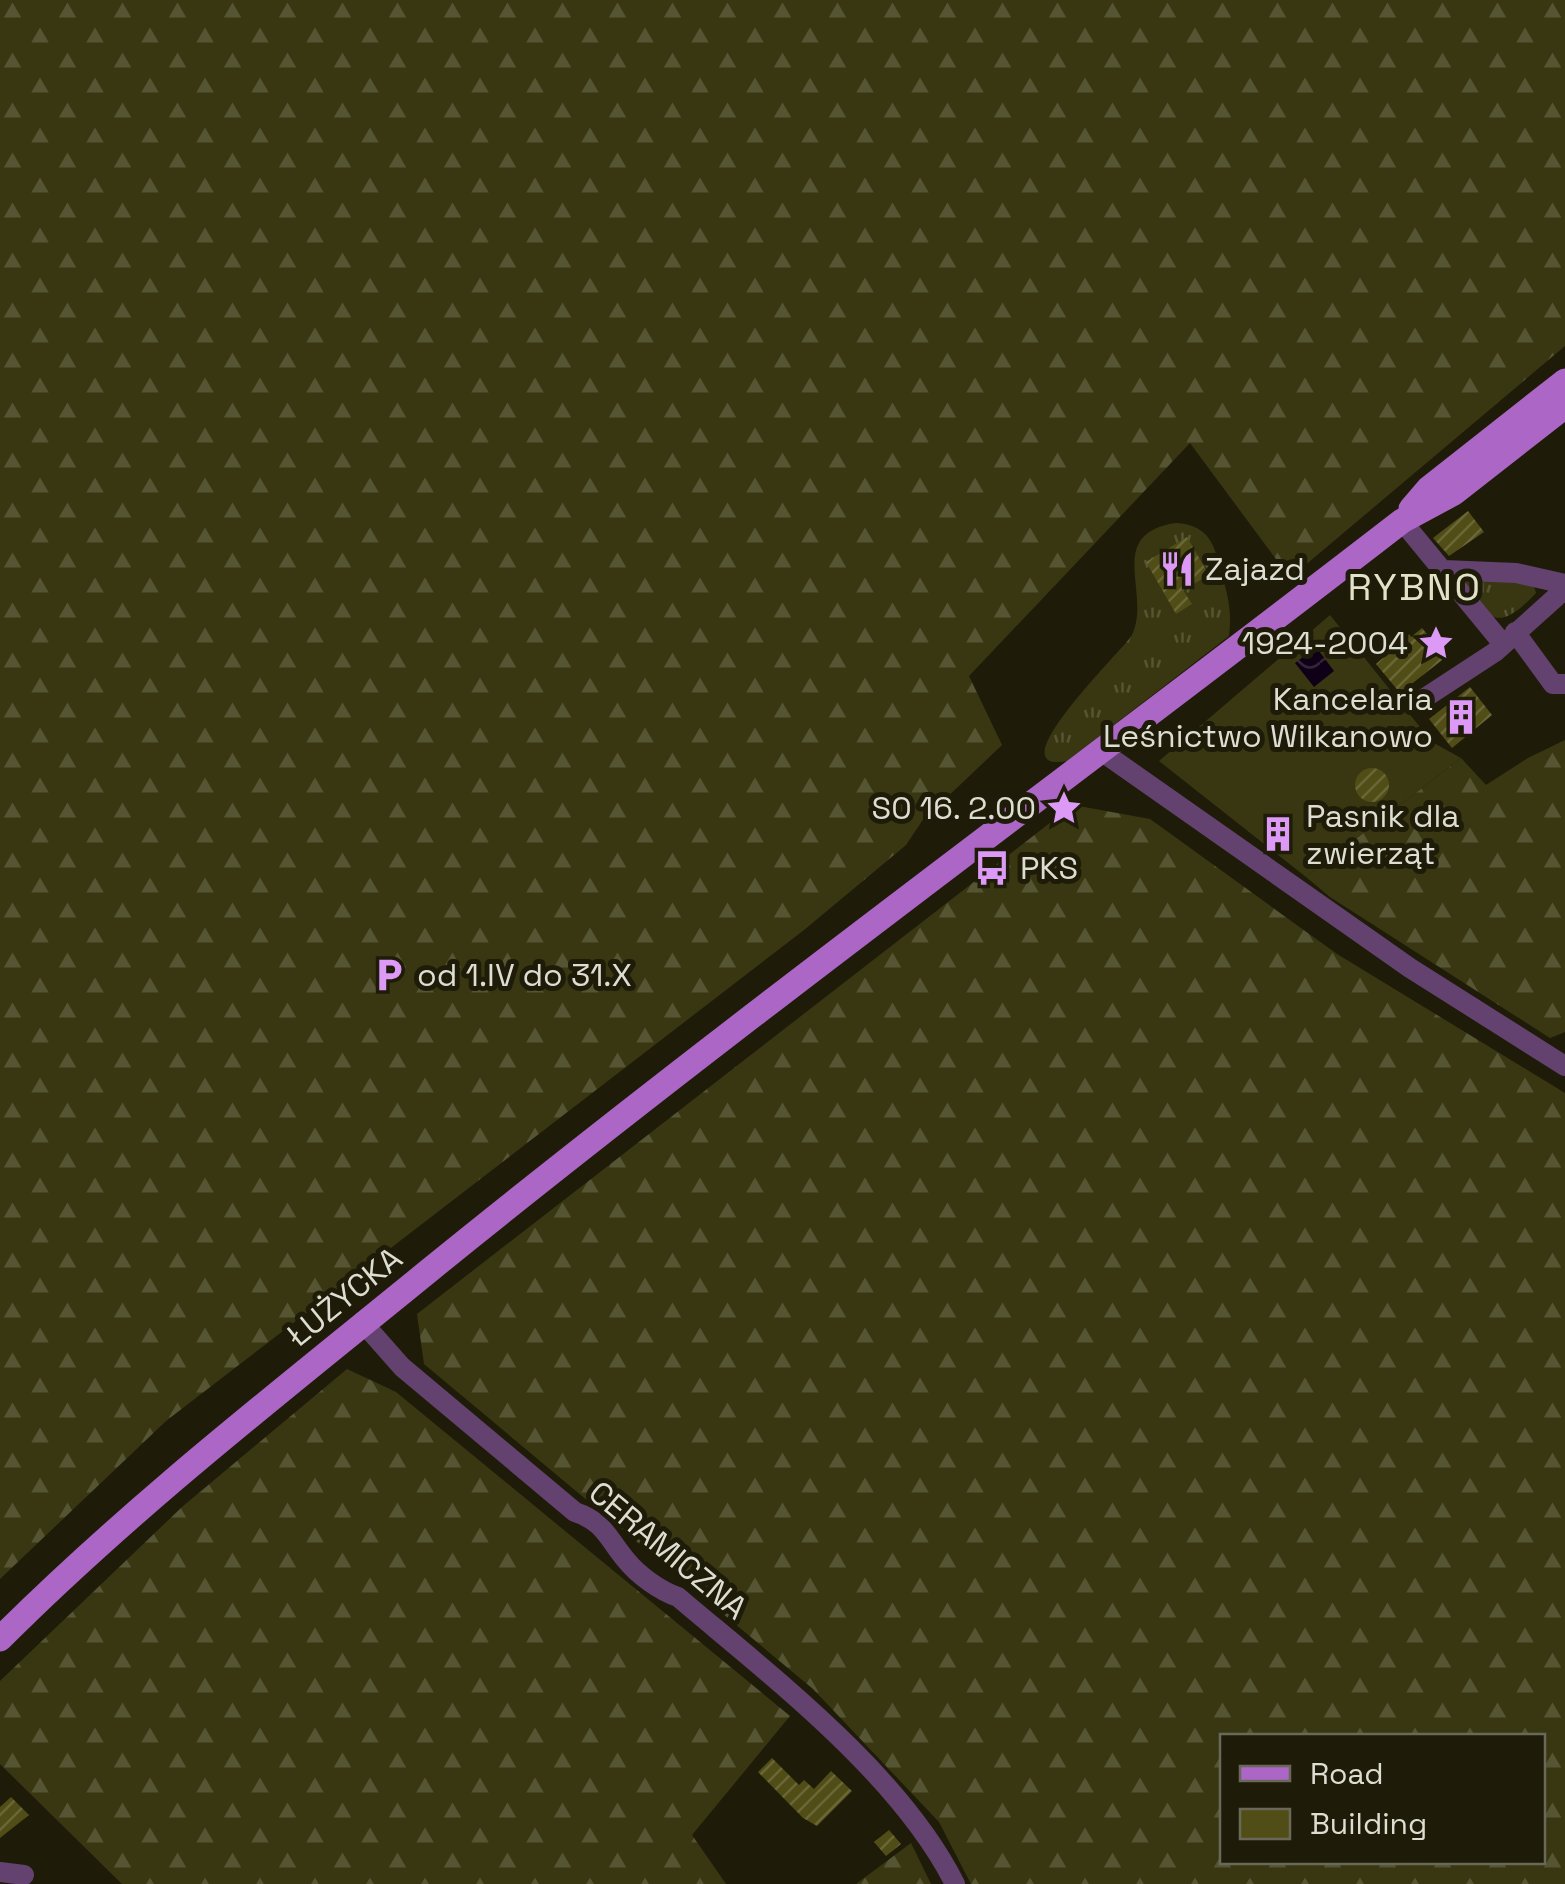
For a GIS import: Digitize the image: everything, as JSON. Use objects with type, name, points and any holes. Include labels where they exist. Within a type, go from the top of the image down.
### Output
[{"type":"main road","points":[[1402,521],[1429,488],[1565,381]]},
{"type":"main road","points":[[1402,521],[1454,493],[1565,406]]},
{"type":"main road","name":"ŁUŻYCKA","points":[[0,1638],[144,1504],[558,1165],[1402,521]]},
{"type":"street","points":[[1402,521],[1554,684],[1565,684]]},
{"type":"street","points":[[1444,570],[1516,573],[1565,586]]},
{"type":"street","points":[[1416,703],[1466,672],[1565,586]]},
{"type":"street","points":[[1101,751],[1410,968],[1565,1066]]},
{"type":"street","name":"CERAMICZNA","points":[[364,1324],[402,1367],[574,1512],[612,1537],[626,1561],[664,1592],[678,1597],[830,1728],[914,1818],[941,1855],[955,1884]]},
{"type":"street","points":[[0,1872],[24,1875]]},
{"type":"green space","points":[[0,0],[1565,0],[1565,346],[1290,578],[1190,443],[969,676],[1002,745],[922,821],[906,845],[804,930],[166,1421],[0,1579]]},
{"type":"green space","points":[[1176,523],[1196,527],[1212,544],[1229,603],[1229,636],[1067,761],[1048,760],[1045,749],[1053,730],[1132,635],[1137,619],[1134,567],[1142,539],[1154,529]]},
{"type":"green space","points":[[1458,573],[1532,581],[1536,593],[1509,615],[1491,616]]},
{"type":"green space","points":[[1330,615],[1432,742],[1461,758],[1306,877],[1159,761]]},
{"type":"green space","points":[[1565,740],[1565,1032],[1550,1038],[1330,897],[1306,877],[1461,758],[1486,785]]},
{"type":"green space","points":[[1073,805],[1150,819],[1337,954],[1565,1093],[1565,1884],[971,1884],[939,1822],[813,1689],[424,1364],[417,1314]]},
{"type":"green space","points":[[347,1369],[396,1392],[790,1716],[692,1835],[726,1884],[122,1884],[0,1764],[0,1681],[182,1507]]},
{"type":"green space","points":[[911,1843],[931,1884],[856,1884]]},
{"type":"water","points":[[1316,647],[1334,671],[1314,687],[1295,663]]},
{"type":"building","points":[[1468,511],[1484,532],[1449,556],[1433,538]]},
{"type":"building","name":"Zajazd","points":[[1187,537],[1209,575],[1183,590],[1192,604],[1176,614],[1146,562]]},
{"type":"building","points":[[1422,628],[1446,657],[1400,693],[1376,664],[1409,634],[1411,637]]},
{"type":"building","name":"Kancelaria Leśnictwo Wilkanowo","points":[[1470,687],[1492,715],[1452,748],[1429,719]]},
{"type":"building","points":[[1372,768],[1384,773],[1389,785],[1384,797],[1372,802],[1360,797],[1355,785],[1360,773]]},
{"type":"building","points":[[772,1758],[799,1785],[804,1780],[814,1789],[831,1771],[852,1791],[817,1826],[803,1818],[758,1772]]},
{"type":"building","points":[[11,1797],[29,1815],[0,1838],[0,1807]]},
{"type":"building","points":[[889,1830],[901,1844],[886,1856],[874,1842]]},
{"type":"place","name":"Zajazd","points":[[1177,569]]},
{"type":"place","name":"1924-2004","points":[[1436,643]]},
{"type":"place","name":"Kancelaria Leśnictwo Wilkanowo","points":[[1461,717]]},
{"type":"place","name":"S0 16. 2.00","points":[[1064,808]]},
{"type":"place","name":"Pasnik dla zwierząt","points":[[1278,834]]},
{"type":"place","name":"PKS","points":[[992,868]]},
{"type":"place","name":"od 1.IV do 31.X","points":[[389,975]]},
{"type":"district","name":"RYBNO","points":[[1415,587]]}]
